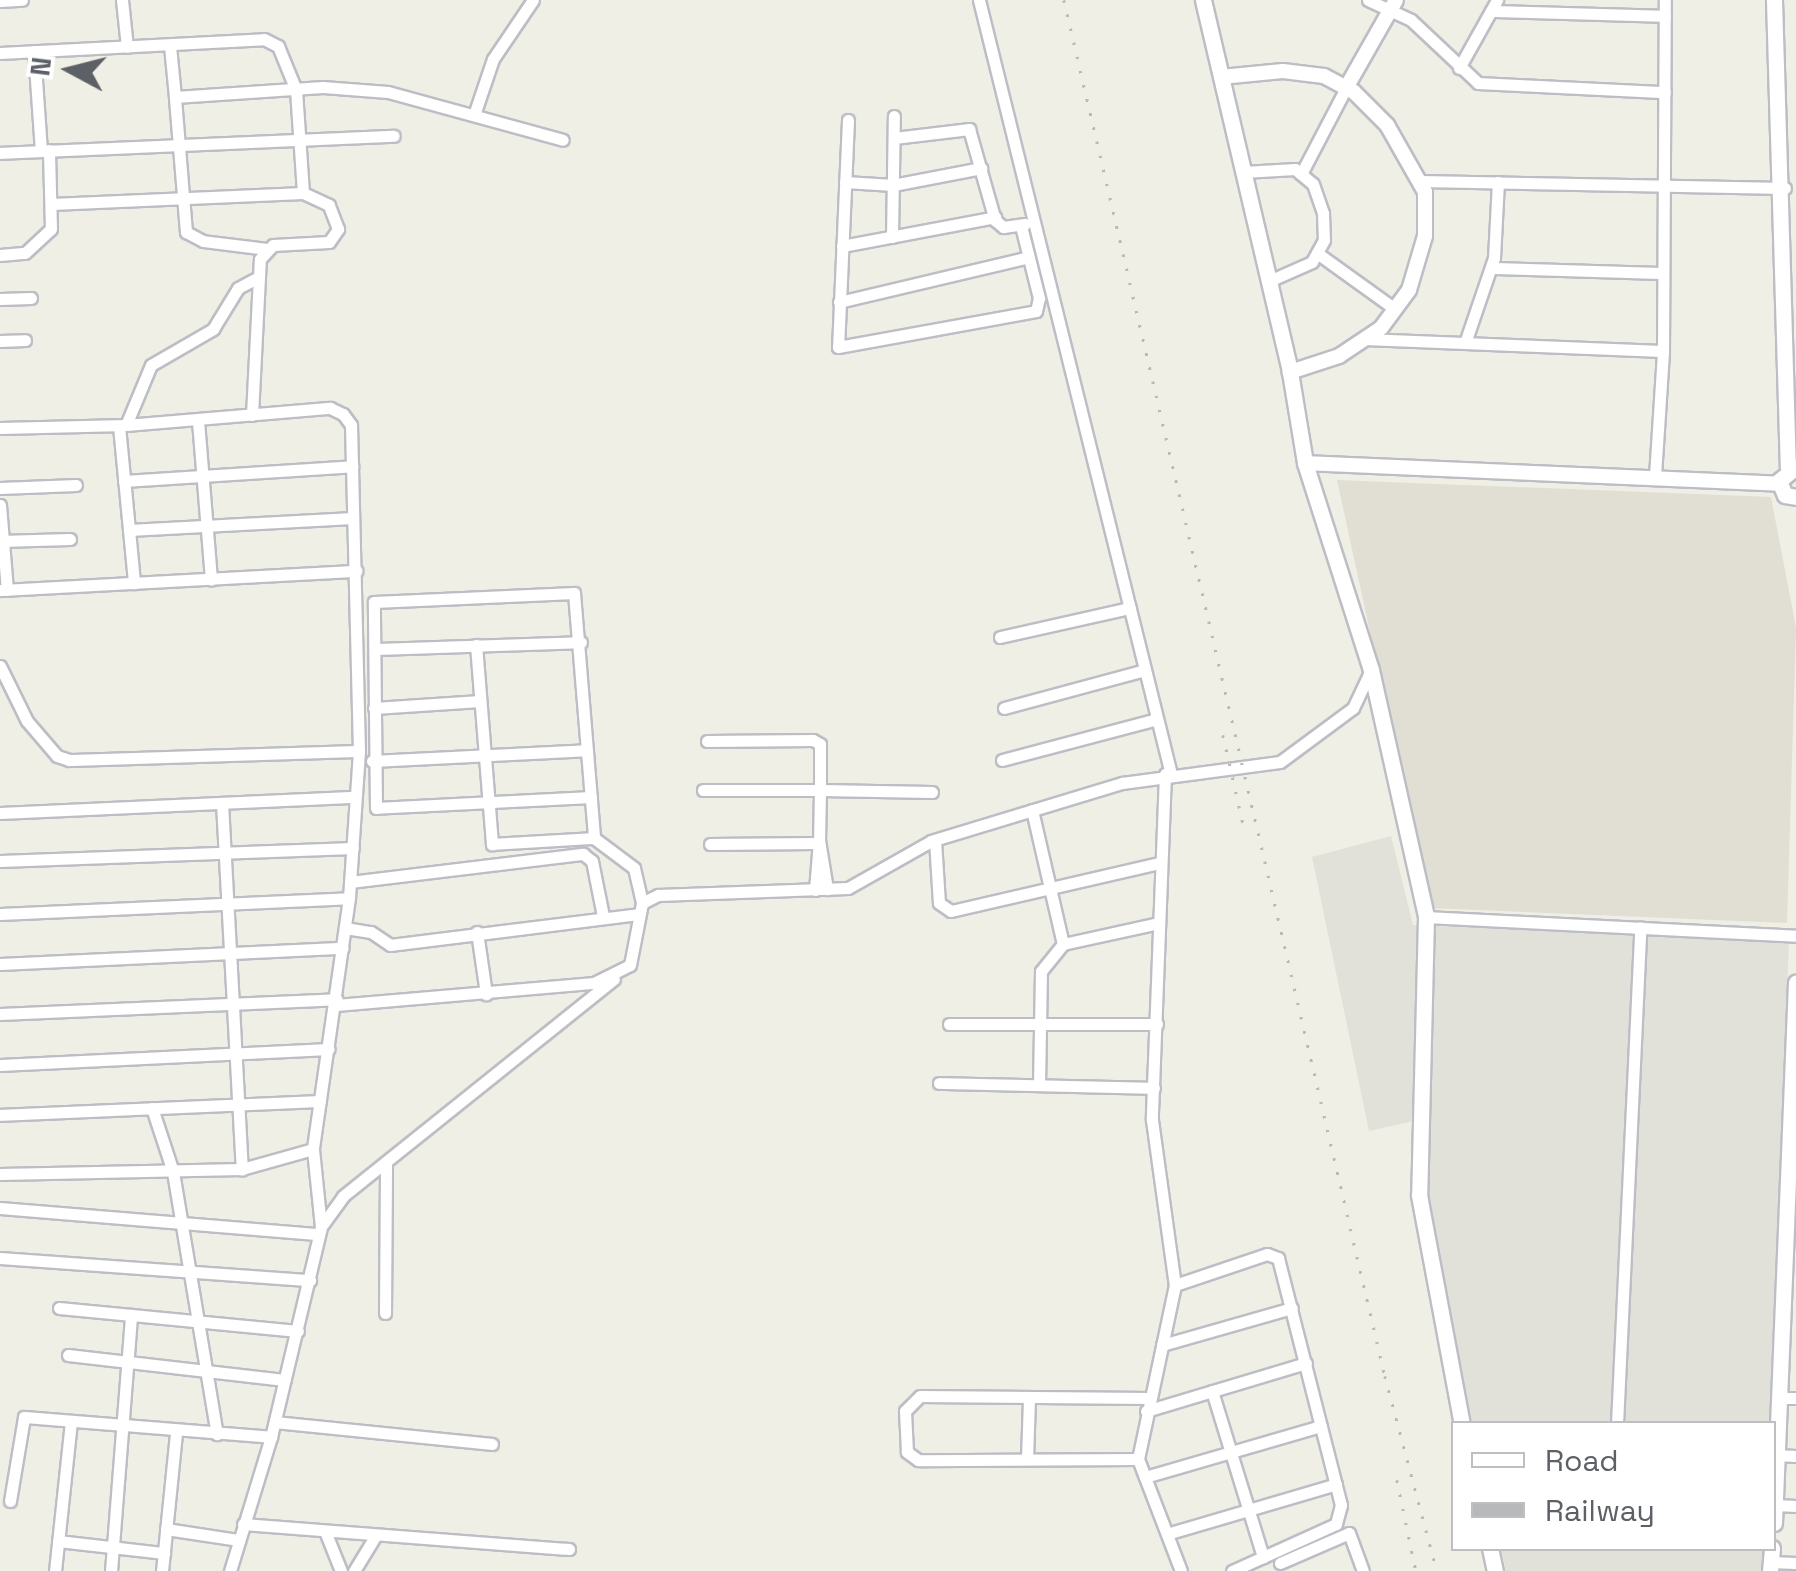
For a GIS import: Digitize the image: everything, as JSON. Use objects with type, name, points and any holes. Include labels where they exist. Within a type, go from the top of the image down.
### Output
[{"type":"main road","points":[[1202,0],[1290,372],[1305,463],[1370,670],[1426,917],[1418,1195],[1461,1421]]},
{"type":"main road","points":[[1778,0],[1781,188],[1788,268],[1793,466],[1779,484],[1795,497],[1796,512]]},
{"type":"main road","points":[[1776,1445],[1788,1398],[1796,982]]},
{"type":"street","points":[[0,1],[22,0]]},
{"type":"street","points":[[122,0],[127,48]]},
{"type":"street","points":[[474,116],[493,59],[533,0]]},
{"type":"street","points":[[979,0],[1158,719],[1168,774],[1155,924],[1157,1024],[1152,1130],[1174,1286],[1138,1459],[1170,1534],[1180,1571]]},
{"type":"street","points":[[1368,0],[1393,5],[1426,32],[1459,68],[1495,88],[1665,92]]},
{"type":"street","points":[[1654,476],[1662,351],[1666,0]]},
{"type":"street","points":[[1301,174],[1393,5]]},
{"type":"street","points":[[1459,68],[1494,5],[1665,16]]},
{"type":"street","points":[[0,53],[271,41],[296,90],[303,193]]},
{"type":"street","points":[[50,204],[180,197],[303,193],[330,205],[334,237],[320,245],[267,249],[194,237],[180,222],[180,197],[175,98],[170,46]]},
{"type":"street","points":[[0,255],[25,253],[47,234],[50,204],[34,52]]},
{"type":"street","points":[[1221,76],[1282,71],[1324,76],[1346,88],[1387,125],[1420,181],[1424,236],[1409,290],[1364,340],[1340,356],[1290,372]]},
{"type":"street","points":[[175,98],[296,90],[388,92],[563,140]]},
{"type":"street","points":[[892,236],[894,116]]},
{"type":"street","points":[[848,120],[836,344],[846,350],[1032,313],[1039,298],[1021,226]]},
{"type":"street","points":[[894,138],[964,126],[994,216],[1003,228],[1034,222]]},
{"type":"street","points":[[0,153],[394,136]]},
{"type":"street","points":[[1243,172],[1280,167],[1301,174],[1313,184],[1323,213],[1312,262],[1269,281]]},
{"type":"street","points":[[845,182],[893,184],[981,168]]},
{"type":"street","points":[[1420,181],[1781,188]]},
{"type":"street","points":[[1465,344],[1492,268],[1498,182]]},
{"type":"street","points":[[842,246],[994,216]]},
{"type":"street","points":[[252,415],[255,279],[267,249]]},
{"type":"street","points":[[1317,253],[1394,309]]},
{"type":"street","points":[[838,302],[1029,258]]},
{"type":"street","points":[[1492,268],[1663,272]]},
{"type":"street","points":[[134,583],[122,426],[151,364],[214,329],[238,288],[255,279]]},
{"type":"street","points":[[0,299],[31,298]]},
{"type":"street","points":[[0,342],[25,340]]},
{"type":"street","points":[[1364,340],[1662,351]]},
{"type":"street","points":[[0,428],[122,426],[330,408],[351,424],[358,750],[346,928],[314,1149],[320,1230],[275,1422],[230,1571]]},
{"type":"street","points":[[198,420],[211,579]]},
{"type":"street","points":[[1305,463],[1779,484]]},
{"type":"street","points":[[124,481],[352,466]]},
{"type":"street","points":[[0,488],[76,486]]},
{"type":"street","points":[[0,504],[3,590],[356,571]]},
{"type":"street","points":[[129,530],[353,518]]},
{"type":"street","points":[[2,541],[70,539]]},
{"type":"street","points":[[591,797],[380,810],[372,801],[372,605],[378,600],[561,589],[575,596],[581,642],[594,838]]},
{"type":"street","points":[[1000,636],[1130,608]]},
{"type":"street","points":[[375,649],[581,642]]},
{"type":"street","points":[[320,1230],[344,1196],[630,965],[640,909],[634,868],[594,838],[498,846],[490,839],[476,645]]},
{"type":"street","points":[[0,666],[27,721],[57,756],[70,760],[358,750]]},
{"type":"street","points":[[1004,708],[1145,670]]},
{"type":"street","points":[[346,928],[371,932],[390,945],[603,916],[640,909],[658,895],[821,890],[874,878],[935,840],[1032,810],[1168,774],[1246,770],[1301,752],[1353,708],[1370,670]]},
{"type":"street","points":[[374,708],[480,701]]},
{"type":"street","points":[[1002,760],[1158,719]]},
{"type":"street","points":[[706,741],[818,742],[817,842],[821,890]]},
{"type":"street","points":[[372,760],[586,750]]},
{"type":"street","points":[[703,790],[932,792]]},
{"type":"street","points":[[0,813],[356,796]]},
{"type":"street","points":[[222,802],[242,1169]]},
{"type":"street","points":[[1032,810],[1063,944]]},
{"type":"street","points":[[935,840],[944,908],[958,911],[1159,863]]},
{"type":"street","points":[[710,844],[817,842]]},
{"type":"street","points":[[0,862],[353,848]]},
{"type":"street","points":[[350,882],[583,854],[592,861],[603,916]]},
{"type":"street","points":[[0,914],[349,898]]},
{"type":"street","points":[[1426,917],[1796,936]]},
{"type":"street","points":[[1040,1085],[1042,965],[1063,944],[1155,924]]},
{"type":"street","points":[[1617,1421],[1640,928]]},
{"type":"street","points":[[476,932],[486,994]]},
{"type":"street","points":[[0,964],[343,948]]},
{"type":"street","points":[[0,1014],[486,994],[617,976]]},
{"type":"street","points":[[949,1024],[1157,1024]]},
{"type":"street","points":[[0,1065],[329,1049]]},
{"type":"street","points":[[938,1084],[1154,1088]]},
{"type":"street","points":[[0,1115],[320,1100]]},
{"type":"street","points":[[152,1108],[173,1172],[217,1434]]},
{"type":"street","points":[[0,1174],[242,1169],[314,1149]]},
{"type":"street","points":[[385,1313],[386,1163]]},
{"type":"street","points":[[0,1208],[320,1230]]},
{"type":"street","points":[[1174,1286],[1274,1254],[1292,1308],[1342,1513],[1336,1524],[1279,1562]]},
{"type":"street","points":[[0,1258],[310,1280]]},
{"type":"street","points":[[59,1308],[298,1330]]},
{"type":"street","points":[[1162,1345],[1292,1308]]},
{"type":"street","points":[[111,1571],[131,1315]]},
{"type":"street","points":[[68,1355],[286,1380]]},
{"type":"street","points":[[1138,1459],[918,1460],[907,1452],[905,1411],[920,1396],[1148,1405],[1212,1392],[1306,1363]]},
{"type":"street","points":[[1212,1392],[1263,1557]]},
{"type":"street","points":[[1028,1459],[1029,1398]]},
{"type":"street","points":[[10,1500],[24,1417],[271,1437]]},
{"type":"street","points":[[55,1571],[71,1422]]},
{"type":"street","points":[[275,1422],[492,1444]]},
{"type":"street","points":[[1146,1477],[1321,1426]]},
{"type":"street","points":[[162,1571],[176,1432]]},
{"type":"street","points":[[1170,1534],[1336,1484]]},
{"type":"street","points":[[244,1524],[570,1549]]},
{"type":"street","points":[[166,1529],[239,1540]]},
{"type":"street","points":[[326,1531],[341,1571]]},
{"type":"street","points":[[1232,1571],[1263,1557],[1279,1562],[1348,1532],[1362,1571]]},
{"type":"street","points":[[354,1571],[376,1534]]},
{"type":"street","points":[[58,1542],[164,1553]]},
{"type":"street","points":[[1771,1560],[1796,1563]]},
{"type":"shaded area","points":[[1337,480],[1771,497],[1796,628],[1787,923],[1430,908]]},
{"type":"shaded area","points":[[1391,836],[1413,925],[1789,942],[1769,1421],[1472,1421],[1428,1212],[1428,1118],[1369,1131],[1312,857]]},
{"type":"shaded area","points":[[1501,1551],[1764,1551],[1762,1571],[1506,1571]]},
{"type":"railway","points":[[1064,0],[1385,1376],[1437,1571]]},
{"type":"railway","points":[[1223,735],[1243,823]]},
{"type":"railway","points":[[1397,1480],[1416,1571]]}]
